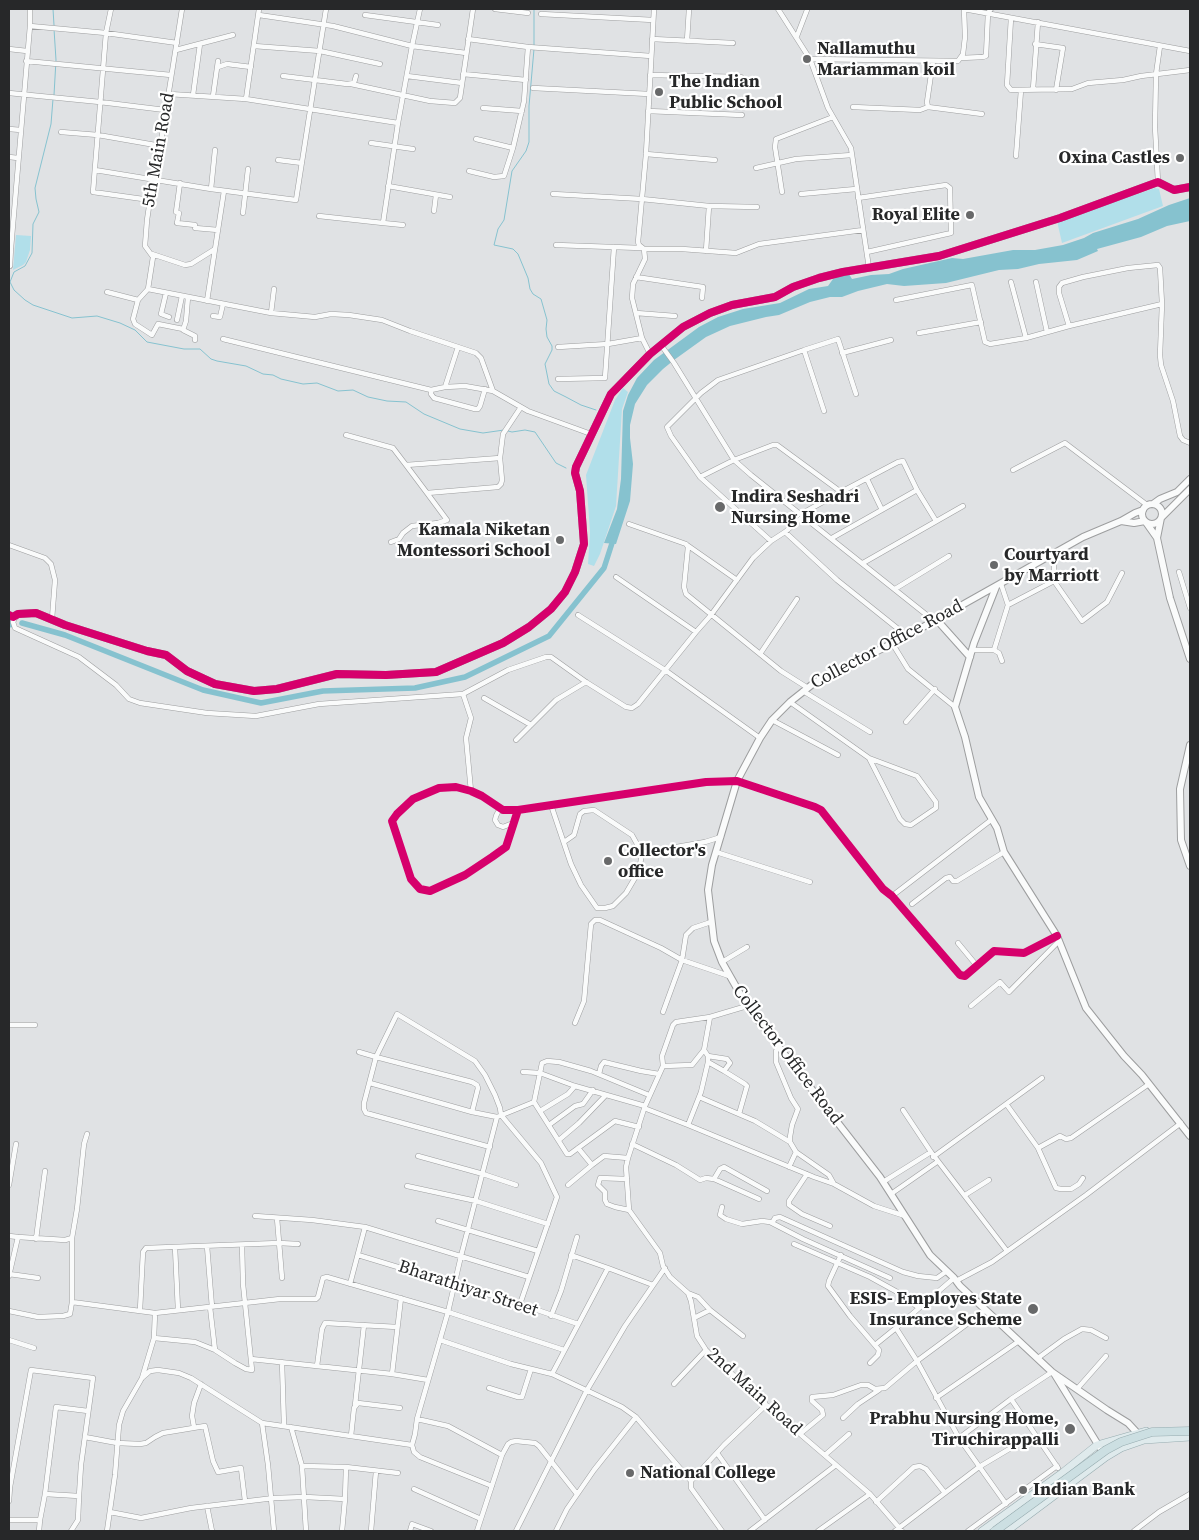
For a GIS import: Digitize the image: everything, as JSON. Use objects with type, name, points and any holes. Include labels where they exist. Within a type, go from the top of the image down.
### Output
[{"type":"highway","points":[[1104,1457],[1119,1446],[1138,1438],[1190,1433]]},
{"type":"highway","points":[[995,1531],[1106,1450],[1121,1442],[1144,1434],[1190,1433]]},
{"type":"main road","points":[[982,1531],[1097,1445],[1138,1432],[1165,1428],[1190,1433]]},
{"type":"main road","points":[[1007,1531],[1104,1457],[1129,1444],[1190,1433]]},
{"type":"street","points":[[10,266],[11,220],[16,189],[30,9]]},
{"type":"street","points":[[111,9],[106,33],[93,192],[150,200]]},
{"type":"street","name":"5th Main Road","points":[[148,289],[152,254],[145,246],[150,200],[161,146],[182,9]]},
{"type":"street","points":[[246,99],[260,9]]},
{"type":"street","points":[[95,170],[224,191],[296,200],[326,9]]},
{"type":"street","points":[[383,223],[398,123],[420,9]]},
{"type":"street","points":[[283,76],[351,84],[430,101],[455,103],[460,98],[473,9]]},
{"type":"street","points":[[496,9],[528,13]]},
{"type":"street","points":[[650,354],[642,338],[632,298],[633,284],[645,259],[638,242],[646,154],[654,9]]},
{"type":"street","points":[[687,41],[689,9]]},
{"type":"street","points":[[778,9],[810,59],[833,117],[850,148],[869,268]]},
{"type":"street","points":[[962,58],[965,37],[964,9],[989,11],[1010,18],[1190,51]]},
{"type":"street","points":[[797,36],[807,10]]},
{"type":"street","points":[[810,59],[958,61],[962,58],[986,56],[989,11]]},
{"type":"street","points":[[541,14],[653,20]]},
{"type":"street","points":[[258,15],[324,25],[412,46],[466,53]]},
{"type":"street","points":[[365,15],[438,25]]},
{"type":"street","points":[[1010,18],[1007,85],[1011,90],[1072,89],[1088,83],[1124,80],[1190,70]]},
{"type":"street","points":[[1033,89],[1038,22]]},
{"type":"street","points":[[30,26],[106,33],[177,43]]},
{"type":"street","points":[[176,50],[233,35]]},
{"type":"street","points":[[468,39],[530,47],[651,56]]},
{"type":"street","points":[[652,39],[733,43]]},
{"type":"street","points":[[193,95],[200,44]]},
{"type":"street","points":[[1035,44],[1063,48],[1056,90]]},
{"type":"street","points":[[254,46],[320,51],[380,64]]},
{"type":"street","points":[[1158,182],[1155,127],[1156,74],[1160,46]]},
{"type":"street","points":[[469,171],[494,177],[504,176],[522,111],[530,47]]},
{"type":"street","points":[[9,49],[27,51]]},
{"type":"street","points":[[928,107],[926,102],[933,60]]},
{"type":"street","points":[[26,61],[171,75]]},
{"type":"street","points":[[213,96],[218,61]]},
{"type":"street","points":[[218,67],[227,64],[251,68]]},
{"type":"street","points":[[463,74],[526,80]]},
{"type":"street","points":[[650,75],[741,77]]},
{"type":"street","points":[[351,84],[356,80],[356,76]]},
{"type":"street","points":[[407,76],[462,83]]},
{"type":"street","points":[[533,88],[649,94]]},
{"type":"street","points":[[1016,156],[1021,90]]},
{"type":"street","points":[[9,93],[166,110]]},
{"type":"street","points":[[169,94],[246,99],[398,123]]},
{"type":"street","points":[[853,107],[920,110],[928,107],[982,114]]},
{"type":"street","points":[[484,108],[522,111]]},
{"type":"street","points":[[648,111],[742,114]]},
{"type":"street","points":[[782,192],[777,163],[776,139],[833,117]]},
{"type":"street","points":[[9,129],[21,130]]},
{"type":"street","points":[[61,132],[98,135],[161,146]]},
{"type":"street","points":[[476,139],[513,148]]},
{"type":"street","points":[[371,143],[413,149]]},
{"type":"street","points":[[211,189],[214,150]]},
{"type":"street","points":[[646,154],[715,160]]},
{"type":"street","points":[[756,168],[796,159],[852,155]]},
{"type":"street","points":[[9,157],[18,158]]},
{"type":"street","points":[[278,160],[302,163]]},
{"type":"street","points":[[243,213],[248,169]]},
{"type":"street","points":[[15,628],[12,616],[36,613],[65,625],[147,651],[166,655],[187,671],[215,684],[254,691],[277,689],[337,674],[386,675],[436,672],[503,643],[530,627],[551,609],[565,592],[575,572],[584,544],[580,491],[574,473],[591,434],[611,394],[650,354],[663,347],[683,328],[710,313],[732,305],[775,297],[793,287],[819,278],[939,256],[982,244],[1158,182],[1174,190],[1190,187]]},
{"type":"street","points":[[180,183],[176,212],[179,213],[177,223],[195,225],[195,228],[218,230]]},
{"type":"street","points":[[858,198],[946,185],[950,188],[951,233],[866,252]]},
{"type":"street","points":[[388,186],[450,197]]},
{"type":"street","points":[[9,189],[16,189]]},
{"type":"street","points":[[801,194],[856,189]]},
{"type":"street","points":[[207,301],[224,191]]},
{"type":"street","points":[[553,194],[642,199],[709,206],[757,207]]},
{"type":"street","points":[[434,211],[436,195]]},
{"type":"street","points":[[706,251],[709,206]]},
{"type":"street","points":[[319,216],[403,225]]},
{"type":"street","points":[[556,245],[682,249],[736,253],[759,244],[863,230]]},
{"type":"street","points":[[558,379],[605,378],[614,247]]},
{"type":"street","points":[[152,254],[185,265],[191,264],[215,249]]},
{"type":"street","points":[[1069,326],[1059,293],[1059,287],[1062,283],[1128,268],[1158,265],[1160,268],[1162,304],[1161,365],[1173,401],[1180,436],[1182,440],[1190,443]]},
{"type":"street","points":[[636,276],[703,287],[702,298]]},
{"type":"street","points":[[1011,282],[1026,338]]},
{"type":"street","points":[[1036,282],[1048,332]]},
{"type":"street","points":[[896,300],[972,285],[985,342],[988,344],[1026,338],[1162,304]]},
{"type":"street","points":[[271,313],[274,288]]},
{"type":"street","points":[[195,340],[195,336],[183,330],[158,324],[155,333],[152,335],[135,324],[133,319],[138,300],[148,289],[271,313],[315,317],[331,314],[350,315],[382,320],[476,353],[481,358],[493,391]]},
{"type":"street","points":[[106,292],[138,300]]},
{"type":"street","points":[[166,293],[161,314],[169,317]]},
{"type":"street","points":[[176,320],[182,296]]},
{"type":"street","points":[[183,330],[186,321],[188,297]]},
{"type":"street","points":[[213,316],[220,317],[223,304]]},
{"type":"street","points":[[636,312],[675,316]]},
{"type":"street","points":[[919,333],[981,322]]},
{"type":"street","points":[[558,347],[608,344],[642,338]]},
{"type":"street","points":[[224,339],[431,390],[464,386],[486,389],[528,411],[591,434]]},
{"type":"street","points":[[771,541],[700,477],[668,429],[672,421],[708,386],[718,380],[838,339],[856,394]]},
{"type":"street","points":[[842,353],[891,340]]},
{"type":"street","points":[[445,387],[458,347]]},
{"type":"street","points":[[663,347],[734,460],[935,619],[971,653]]},
{"type":"street","points":[[804,350],[824,411]]},
{"type":"street","points":[[431,390],[434,398],[478,409],[486,389]]},
{"type":"street","points":[[427,493],[498,487],[502,480],[500,458],[504,434],[521,407]]},
{"type":"street","points":[[346,436],[393,448],[447,520],[412,526],[399,539],[391,542]]},
{"type":"street","points":[[1013,470],[1065,443],[1148,507],[1161,510],[1157,538]]},
{"type":"street","points":[[700,477],[734,460],[777,445],[841,492]]},
{"type":"street","points":[[406,465],[500,458]]},
{"type":"street","points":[[9,627],[79,657],[116,685],[129,699],[140,703],[207,713],[256,716],[319,704],[463,694],[508,670],[546,657],[551,657],[586,682],[626,707],[632,708],[638,704],[711,615],[753,558],[803,515],[841,492],[903,461],[917,490],[936,521]]},
{"type":"street","points":[[867,479],[882,510]]},
{"type":"street","name":"Collector Office Road","points":[[1144,1440],[1128,1423],[1052,1372],[930,1255],[883,1182],[747,1006],[729,976],[714,942],[708,890],[716,852],[737,781],[772,720],[790,702],[814,682],[908,636],[935,619],[1083,537],[1121,521],[1160,499],[1177,492],[1190,480]]},
{"type":"street","points":[[1121,521],[1134,523],[1145,521],[1152,524],[1159,521],[1190,489]]},
{"type":"street","points":[[832,538],[917,490]]},
{"type":"street","points":[[863,563],[963,506]]},
{"type":"street","points":[[1148,507],[1142,518],[1157,538],[1170,598],[1190,659]]},
{"type":"street","points":[[629,524],[686,544],[737,580]]},
{"type":"street","points":[[785,532],[837,580],[908,636]]},
{"type":"street","points":[[686,544],[688,547],[684,591],[781,671],[870,732]]},
{"type":"street","points":[[9,545],[45,558],[51,564],[55,580],[52,619]]},
{"type":"street","points":[[1052,555],[1054,580],[1082,621],[1107,602],[1122,573]]},
{"type":"street","points":[[895,589],[949,556]]},
{"type":"street","points":[[1179,572],[1190,608]]},
{"type":"street","points":[[616,577],[696,632]]},
{"type":"street","points":[[1008,605],[1054,580]]},
{"type":"street","points":[[994,650],[1008,605],[998,585]]},
{"type":"street","points":[[955,706],[971,653],[998,585]]},
{"type":"street","points":[[760,654],[797,599]]},
{"type":"street","points":[[578,614],[665,670],[760,738]]},
{"type":"street","points":[[892,643],[908,669],[955,706],[965,737],[979,797],[997,828],[1004,852],[1058,939],[1086,1008],[1190,1136]]},
{"type":"street","points":[[971,653],[994,650],[999,653],[1002,661]]},
{"type":"street","points":[[516,740],[556,700],[586,682]]},
{"type":"street","points":[[906,722],[935,689]]},
{"type":"street","points":[[463,694],[471,718],[466,738],[471,791]]},
{"type":"street","points":[[484,698],[531,725]]},
{"type":"street","points":[[790,702],[869,758],[917,776],[936,802],[936,808],[911,825],[905,824],[900,819],[869,758]]},
{"type":"street","points":[[772,720],[838,755]]},
{"type":"street","points":[[1190,745],[1180,789],[1181,840],[1190,866]]},
{"type":"street","points":[[514,823],[509,826],[498,825],[495,820],[498,812],[551,806],[706,782],[737,781],[821,810],[883,889],[892,896],[960,975],[965,976],[994,951],[1024,953],[1058,939]]},
{"type":"street","points":[[503,810],[482,796],[456,787],[439,788],[413,798],[396,814],[392,821],[411,879],[420,889],[430,891],[465,875],[506,847],[518,810]]},
{"type":"street","points":[[551,806],[564,842],[581,885],[597,908],[613,906],[626,893],[639,871],[642,853],[632,835],[594,810],[584,811],[580,814],[574,835],[564,842]]},
{"type":"street","points":[[892,896],[992,820]]},
{"type":"street","points":[[642,853],[705,842],[721,837]]},
{"type":"street","points":[[716,852],[810,882]]},
{"type":"street","points":[[912,904],[946,878],[950,877],[957,881],[1004,852]]},
{"type":"street","points":[[575,1023],[584,1001],[591,924],[595,920],[600,920],[661,948],[682,960],[729,976]]},
{"type":"street","points":[[663,1012],[682,960],[686,935],[689,930],[711,922]]},
{"type":"street","points":[[971,1006],[1000,982],[1009,992],[1058,939]]},
{"type":"street","points":[[958,943],[977,966]]},
{"type":"street","points":[[722,962],[747,946]]},
{"type":"street","points":[[743,1336],[710,1310],[698,1297],[688,1293],[670,1277],[664,1268],[660,1254],[629,1210],[627,1179],[628,1158],[632,1144],[649,1095],[663,1066],[662,1056],[673,1025],[676,1022],[710,1017],[747,1006]]},
{"type":"street","points":[[490,1147],[366,1114],[364,1103],[376,1057],[397,1014],[475,1061],[488,1079],[500,1108],[448,1312],[417,1419],[412,1445],[414,1452],[420,1457],[492,1486]]},
{"type":"street","points":[[663,1066],[692,1064],[704,1050],[710,1017]]},
{"type":"street","points":[[9,1025],[35,1025]]},
{"type":"street","points":[[778,1048],[776,1051],[776,1062],[790,1098],[798,1109],[790,1142]]},
{"type":"street","points":[[688,1125],[699,1097],[708,1062],[708,1056],[704,1050]]},
{"type":"street","points":[[359,1052],[472,1082],[477,1085]]},
{"type":"street","points":[[708,1056],[729,1061],[730,1063],[724,1071]]},
{"type":"street","points":[[639,1127],[615,1121],[567,1154],[534,1102],[542,1063],[547,1061],[559,1062],[599,1074],[649,1095]]},
{"type":"street","points":[[599,1074],[604,1062],[659,1074]]},
{"type":"street","points":[[708,1062],[745,1084],[739,1114]]},
{"type":"street","points":[[522,1072],[540,1073],[575,1086],[645,1107],[834,1184],[874,1206],[904,1216]]},
{"type":"street","points":[[883,1182],[932,1155],[1007,1105],[1042,1078]]},
{"type":"street","points":[[477,1085],[488,1079]]},
{"type":"street","points":[[370,1084],[472,1112],[499,1116],[534,1102]]},
{"type":"street","points":[[1038,1148],[1060,1136],[1066,1139],[1072,1138],[1149,1084]]},
{"type":"street","points":[[472,1112],[478,1088],[477,1085]]},
{"type":"street","points":[[540,1112],[568,1094],[575,1086]]},
{"type":"street","points":[[549,1125],[575,1106],[584,1104],[593,1090]]},
{"type":"street","points":[[559,1140],[579,1123],[606,1095]]},
{"type":"street","points":[[699,1097],[755,1121],[790,1142],[796,1152],[829,1175],[834,1184]]},
{"type":"street","points":[[1007,1105],[1038,1148],[1056,1188],[1061,1190],[1071,1189],[1079,1184],[1083,1178]]},
{"type":"street","points":[[903,1110],[937,1162],[965,1195],[1007,1251]]},
{"type":"street","points":[[499,1116],[541,1163],[557,1193],[557,1200],[520,1304]]},
{"type":"street","points":[[875,1345],[955,1279],[992,1262],[1086,1195],[1181,1123]]},
{"type":"street","points":[[9,1312],[38,1317],[70,1314],[72,1302],[72,1238],[84,1144],[87,1134]]},
{"type":"street","points":[[9,1185],[16,1144]]},
{"type":"street","points":[[632,1144],[676,1165],[700,1180],[706,1178],[714,1179],[759,1199]]},
{"type":"street","points":[[578,1148],[592,1165]]},
{"type":"street","points":[[789,1166],[796,1152]]},
{"type":"street","points":[[418,1156],[516,1184]]},
{"type":"street","points":[[568,1185],[604,1156],[628,1158]]},
{"type":"street","points":[[891,1194],[937,1162]]},
{"type":"street","points":[[714,1179],[720,1169],[724,1168],[767,1191]]},
{"type":"street","points":[[36,1238],[45,1171]]},
{"type":"street","points":[[807,1174],[789,1201],[789,1205],[802,1214],[830,1226]]},
{"type":"street","points":[[627,1179],[600,1178],[598,1185],[605,1192],[607,1204],[629,1210]]},
{"type":"street","points":[[965,1195],[989,1180]]},
{"type":"street","points":[[407,1186],[476,1201],[548,1224]]},
{"type":"street","points":[[722,1207],[720,1215],[726,1219],[742,1224],[762,1221],[772,1223],[890,1278]]},
{"type":"street","points":[[255,1216],[312,1220],[364,1227],[529,1277]]},
{"type":"street","points":[[772,1223],[775,1218],[780,1217],[903,1272],[937,1278],[947,1271]]},
{"type":"street","points":[[277,1218],[282,1278]]},
{"type":"street","points":[[438,1221],[538,1251]]},
{"type":"street","points":[[350,1284],[364,1227]]},
{"type":"street","points":[[9,1236],[65,1240],[72,1238]]},
{"type":"street","points":[[18,1237],[9,1275],[38,1278]]},
{"type":"street","points":[[551,1316],[577,1237]]},
{"type":"street","points":[[140,1310],[144,1250],[175,1247],[298,1244]]},
{"type":"street","points":[[794,1244],[870,1277],[899,1293],[919,1308]]},
{"type":"street","points":[[154,1338],[194,1342],[215,1350],[250,1371],[253,1368],[244,1303],[242,1245]]},
{"type":"street","points":[[207,1246],[215,1350]]},
{"type":"street","points":[[175,1247],[178,1310]]},
{"type":"street","name":"Bharathiyar Street","points":[[358,1255],[520,1304],[578,1324]]},
{"type":"street","points":[[841,1255],[829,1281],[830,1288],[880,1353],[870,1363]]},
{"type":"street","points":[[571,1256],[653,1285]]},
{"type":"street","points":[[552,1374],[608,1268]]},
{"type":"street","points":[[516,1531],[587,1390],[625,1326],[664,1268]]},
{"type":"street","points":[[72,1302],[155,1313],[244,1303],[316,1299],[324,1278],[327,1277],[448,1312],[564,1350]]},
{"type":"street","name":"2nd Main Road","points":[[688,1293],[697,1336],[706,1350],[764,1401],[766,1405],[776,1411],[870,1494],[899,1530]]},
{"type":"street","points":[[392,1374],[401,1298]]},
{"type":"street","points":[[694,1318],[710,1310]]},
{"type":"street","points":[[842,1418],[858,1404],[884,1388],[986,1310]]},
{"type":"street","points":[[107,1531],[122,1411],[142,1378],[154,1338],[155,1313]]},
{"type":"street","points":[[317,1366],[322,1329],[325,1323],[398,1327]]},
{"type":"street","points":[[351,1436],[364,1325]]},
{"type":"street","points":[[896,1328],[917,1361],[959,1438],[1006,1504]]},
{"type":"street","points":[[1038,1358],[1064,1338],[1082,1330],[1091,1330],[1106,1338]]},
{"type":"street","points":[[9,1340],[34,1348]]},
{"type":"street","points":[[440,1340],[511,1364],[552,1374],[622,1407],[636,1417],[691,1481],[691,1488],[722,1531]]},
{"type":"street","points":[[936,1398],[1019,1342]]},
{"type":"street","points":[[674,1384],[706,1350]]},
{"type":"street","points":[[1077,1389],[1106,1356]]},
{"type":"street","points":[[251,1359],[392,1374],[428,1380]]},
{"type":"street","points":[[282,1362],[284,1426]]},
{"type":"street","points":[[488,1388],[522,1397],[531,1369]]},
{"type":"street","points":[[9,1501],[31,1370],[93,1378],[85,1437],[78,1520],[71,1531]]},
{"type":"street","points":[[142,1378],[150,1371],[158,1370],[179,1373],[201,1384],[262,1423],[412,1445]]},
{"type":"street","points":[[959,1438],[1011,1399],[1052,1372],[1104,1457]]},
{"type":"street","points":[[194,1427],[192,1416],[194,1403],[201,1384]]},
{"type":"street","points":[[800,1434],[823,1415],[822,1410],[812,1401],[812,1397],[833,1395],[861,1385],[880,1389]]},
{"type":"street","points":[[1011,1399],[1062,1473]]},
{"type":"street","points":[[355,1405],[361,1403],[400,1408]]},
{"type":"street","points":[[691,1481],[716,1453],[766,1405]]},
{"type":"street","points":[[39,1531],[56,1407],[88,1411]]},
{"type":"street","points":[[556,1531],[577,1494],[636,1417]]},
{"type":"street","points":[[417,1419],[448,1426],[502,1455]]},
{"type":"street","points":[[262,1423],[274,1531]]},
{"type":"street","points":[[85,1437],[117,1443],[146,1443],[154,1437],[163,1434],[205,1426],[213,1461],[218,1472],[241,1468],[245,1501]]},
{"type":"street","points":[[291,1427],[302,1466],[306,1531]]},
{"type":"street","points":[[825,1455],[849,1434]]},
{"type":"street","points":[[477,1531],[502,1455],[511,1442],[516,1441],[539,1446],[577,1494]]},
{"type":"street","points":[[899,1530],[979,1467],[1016,1445]]},
{"type":"street","points":[[716,1453],[765,1520]]},
{"type":"street","points":[[750,1531],[836,1465]]},
{"type":"street","points":[[302,1466],[346,1467],[398,1474]]},
{"type":"street","points":[[876,1502],[914,1467],[920,1466],[926,1469],[945,1493]]},
{"type":"street","points":[[968,1531],[1057,1466]]},
{"type":"street","points":[[342,1531],[346,1467]]},
{"type":"street","points":[[371,1531],[376,1471]]},
{"type":"street","points":[[414,1489],[481,1519]]},
{"type":"street","points":[[45,1494],[79,1496]]},
{"type":"street","points":[[818,1531],[870,1494]]},
{"type":"street","points":[[1134,1531],[1159,1512],[1190,1494]]},
{"type":"street","points":[[110,1512],[141,1518],[245,1501],[305,1497],[345,1499]]},
{"type":"street","points":[[207,1506],[212,1531]]},
{"type":"street","points":[[9,1520],[40,1520]]},
{"type":"street","points":[[410,1531],[412,1524],[431,1531]]},
{"type":"shaded area","points":[[1155,188],[1159,189],[1163,206],[1062,243],[1057,221]]},
{"type":"shaded area","points":[[1190,198],[1190,221],[1167,226],[1141,237],[1097,249],[1098,251],[1077,260],[999,270],[946,283],[904,286],[887,284],[842,297],[830,297],[810,302],[779,315],[730,326],[706,337],[663,369],[647,385],[635,404],[630,425],[633,464],[630,501],[616,544],[604,543],[617,509],[621,479],[623,411],[628,395],[637,378],[654,360],[699,327],[718,317],[743,309],[780,303],[809,289],[828,286],[833,279],[841,276],[849,274],[852,279],[889,274],[952,258],[963,259],[1013,250],[1035,250],[1063,245],[1093,233],[1138,219]]},
{"type":"shaded area","points":[[16,235],[31,236],[30,250],[26,262],[13,270]]},
{"type":"shaded area","points":[[623,388],[628,392],[622,409],[616,506],[600,554],[594,566],[588,564],[590,532],[586,475],[615,400]]},
{"type":"waterway","points":[[53,9],[54,25]]},
{"type":"waterway","points":[[534,9],[534,45]]},
{"type":"waterway","points":[[54,29],[56,60],[54,95]]},
{"type":"waterway","points":[[534,49],[529,106],[529,142],[526,151],[512,171],[504,220],[498,229],[494,245],[513,249],[518,254],[528,278],[530,289],[533,294],[541,299],[547,320],[547,337],[552,346],[545,364],[549,384],[554,391],[581,405],[596,410]]},
{"type":"waterway","points":[[53,99],[51,124],[35,188],[39,212],[33,224],[32,253],[25,266],[14,272],[10,282],[14,290],[25,300],[33,305],[72,318],[97,316],[120,323],[135,330],[147,342],[184,349],[200,349],[211,359],[246,366],[263,374],[273,375],[281,379],[303,384],[317,383],[338,391],[353,390],[368,397],[406,402],[424,414],[460,429],[483,433],[504,430]]},
{"type":"waterway","points":[[508,431],[525,430],[535,432],[556,463],[566,468]]},
{"type":"waterway","points":[[22,623],[65,635],[203,690],[261,703],[323,691],[415,688],[465,677],[549,636],[604,568],[614,537]]},
{"type":"cycle path","points":[[9,615],[13,617],[18,614],[36,613],[65,625],[147,651],[166,655],[187,671],[215,684],[254,691],[277,689],[337,674],[386,675],[436,672],[503,643],[529,627],[551,609],[565,592],[575,572],[584,544],[580,491],[575,473],[576,467],[611,394],[650,354],[683,327],[710,313],[732,305],[775,297],[793,287],[819,278],[843,272],[939,256],[1060,218],[1158,182],[1174,190],[1190,187]]},
{"type":"cycle path","points":[[518,810],[503,810],[482,796],[456,787],[439,788],[413,799],[392,821],[411,879],[420,889],[430,891],[465,875],[506,847],[518,810],[706,782],[737,781],[821,810],[883,889],[892,896],[960,975],[965,976],[994,951],[1024,953],[1057,936]]},
{"type":"place","name":"Nallamuthu Mariamman koil","points":[[807,59]]},
{"type":"place","name":"The Indian Public School","points":[[659,92]]},
{"type":"place","name":"Oxina Castles","points":[[1180,158]]},
{"type":"place","name":"Royal Elite","points":[[970,215]]},
{"type":"place","name":"Indira Seshadri Nursing Home","points":[[720,507]]},
{"type":"place","name":"Kamala Niketan Montessori School","points":[[560,540]]},
{"type":"place","name":"Courtyard by Marriott","points":[[994,565]]},
{"type":"place","name":"Collector's office","points":[[608,861]]},
{"type":"place","name":"ESIS- Employes State Insurance Scheme","points":[[1033,1309]]},
{"type":"place","name":"Prabhu Nursing Home, Tiruchirappalli","points":[[1070,1429]]},
{"type":"place","name":"National College","points":[[630,1473]]},
{"type":"place","name":"Indian Bank","points":[[1023,1490]]}]
